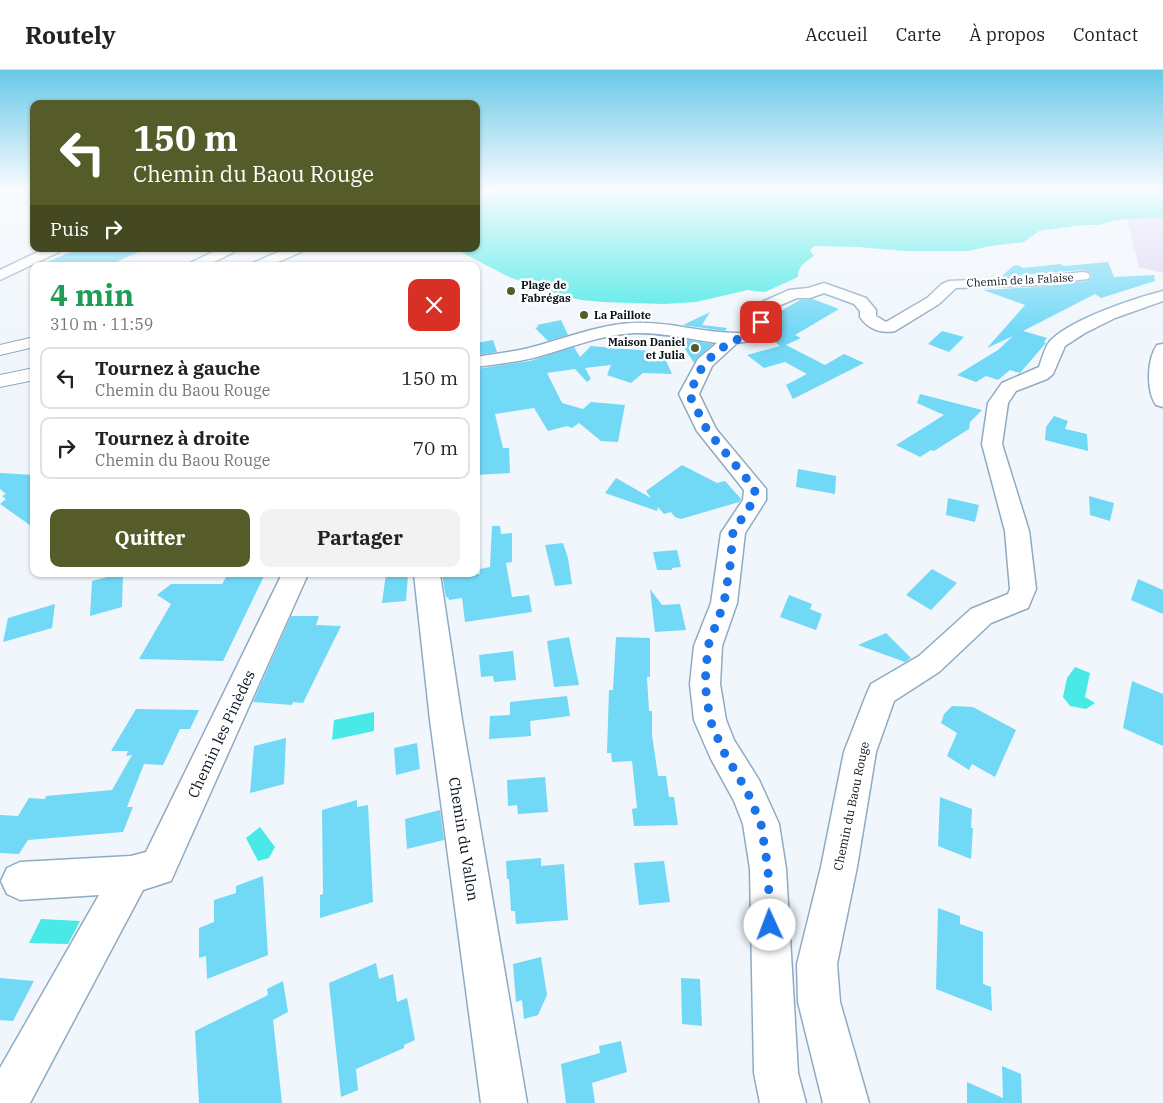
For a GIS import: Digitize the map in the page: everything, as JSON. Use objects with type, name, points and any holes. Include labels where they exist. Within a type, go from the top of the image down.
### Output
[{"type":"street","points":[[0,276],[48,252]]},
{"type":"street","points":[[203,262],[223,252]]},
{"type":"street","points":[[267,262],[289,252]]},
{"type":"street","name":"Chemin de la Falaise","points":[[738,339],[750,336],[752,329],[770,314],[768,305],[794,293],[810,294],[824,288],[860,301],[868,310],[868,317],[872,322],[889,327],[933,301],[947,287],[954,284],[1037,281],[1083,276]]},
{"type":"street","name":"Chemin du Baou Rouge","points":[[846,1103],[819,1002],[817,964],[839,867],[860,752],[882,693],[929,664],[981,616],[1018,600],[1023,588],[1017,531],[992,444],[998,403],[1002,395],[1010,387],[1040,375],[1047,370],[1057,343],[1109,315],[1163,296]]},
{"type":"street","points":[[480,361],[534,352],[618,328],[671,330],[738,339]]},
{"type":"street","points":[[738,339],[704,363],[689,394],[707,430],[755,489],[754,500],[733,532],[724,603],[708,646],[705,684],[710,720],[722,749],[747,791],[761,824],[768,869],[776,1073],[784,1103]]},
{"type":"street","points":[[0,342],[30,342]]},
{"type":"street","points":[[0,350],[30,342]]},
{"type":"street","points":[[1163,349],[1158,364],[1163,401]]},
{"type":"street","name":"Chemin les Pinèdes","points":[[20,881],[131,874],[158,868],[294,577]]},
{"type":"street","name":"Chemin du Vallon","points":[[427,577],[446,720],[504,1103]]},
{"type":"street","points":[[5,1103],[131,874]]},
{"type":"shaded area","points":[[1132,238],[1163,238],[1163,273],[1139,267]]},
{"type":"water","points":[[480,238],[1029,238],[1024,242],[990,246],[969,251],[905,251],[814,246],[810,250],[814,256],[801,267],[798,277],[765,292],[748,290],[696,302],[663,304],[581,300],[543,290],[507,276],[461,252],[480,252]]},
{"type":"water","points":[[1075,667],[1090,673],[1085,697],[1095,703],[1086,709],[1070,706],[1063,697],[1067,678]]},
{"type":"water","points":[[374,712],[374,731],[332,740],[334,720]]},
{"type":"water","points":[[260,827],[275,847],[269,858],[258,861],[246,838]]},
{"type":"water","points":[[41,919],[80,921],[68,944],[29,943]]},
{"type":"building","points":[[71,252],[138,252],[117,262],[47,262]]},
{"type":"building","points":[[1108,262],[1114,277],[1154,275],[1155,281],[1101,298],[1095,294],[1023,331],[1047,338],[1044,342],[1046,343],[1020,373],[1010,370],[998,380],[986,376],[976,382],[957,375],[998,350],[1013,336],[987,348],[1025,305],[983,290],[1037,287],[1088,281],[1092,277],[1090,272],[1083,270],[1001,277],[1013,266],[1018,265],[1023,268]]},
{"type":"building","points":[[813,299],[839,309],[795,335],[801,338],[786,345],[825,365],[844,354],[864,363],[793,399],[786,385],[807,374],[785,362],[764,368],[747,355],[780,346],[762,332],[779,315],[779,312],[800,300]]},
{"type":"building","points":[[710,312],[702,325],[727,328],[725,331],[683,325]]},
{"type":"building","points":[[561,320],[568,335],[548,341],[535,328],[538,327],[537,325]]},
{"type":"building","points":[[942,331],[964,337],[949,352],[928,344]]},
{"type":"building","points":[[678,338],[713,344],[694,363]]},
{"type":"building","points":[[493,340],[497,352],[480,354],[480,342]]},
{"type":"building","points":[[591,346],[662,352],[672,374],[643,373],[631,383],[607,375],[611,365],[585,368],[591,379],[587,382],[575,369],[547,373],[562,403],[583,409],[591,402],[625,405],[618,442],[601,441],[579,423],[572,428],[567,426],[548,431],[534,408],[495,414],[503,448],[509,448],[510,473],[480,475],[480,368],[530,361],[574,347],[580,357]]},
{"type":"building","points":[[920,394],[982,410],[970,422],[969,429],[934,451],[931,450],[920,457],[896,445],[944,415],[917,403]]},
{"type":"building","points":[[1054,416],[1068,421],[1065,429],[1087,434],[1088,451],[1045,440],[1046,427]]},
{"type":"building","points":[[682,465],[717,483],[725,481],[741,499],[739,502],[681,519],[675,517],[671,512],[664,514],[658,507],[657,511],[605,493],[616,478],[651,498],[646,491]]},
{"type":"building","points":[[798,469],[836,476],[835,494],[796,487]]},
{"type":"building","points":[[0,473],[30,475],[30,525],[0,504],[6,499],[2,496],[6,494],[0,489]]},
{"type":"building","points":[[1089,496],[1114,503],[1110,521],[1090,515]]},
{"type":"building","points":[[948,498],[979,505],[975,522],[946,515]]},
{"type":"building","points":[[492,526],[500,526],[501,534],[512,533],[512,562],[506,563],[512,597],[529,595],[532,612],[465,622],[462,598],[449,600],[448,597],[446,598],[442,577],[480,577],[480,569],[490,567]]},
{"type":"building","points":[[563,543],[568,558],[572,584],[555,586],[545,545]]},
{"type":"building","points":[[677,550],[681,567],[672,568],[672,570],[657,570],[653,552]]},
{"type":"building","points":[[932,569],[957,583],[931,610],[906,595]]},
{"type":"building","points":[[107,577],[123,577],[122,607],[90,616],[92,581]]},
{"type":"building","points":[[226,577],[264,577],[223,661],[139,659],[171,604],[157,595],[171,584],[222,584]]},
{"type":"building","points":[[386,577],[408,577],[406,601],[382,603]]},
{"type":"building","points":[[1138,579],[1163,590],[1163,614],[1131,600]]},
{"type":"building","points":[[650,589],[662,605],[680,604],[686,630],[655,632]]},
{"type":"building","points":[[789,595],[812,604],[810,609],[822,614],[816,630],[780,617]]},
{"type":"building","points":[[55,604],[52,628],[3,642],[8,618]]},
{"type":"building","points":[[291,616],[319,616],[316,625],[341,626],[303,703],[293,702],[292,705],[253,702]]},
{"type":"building","points":[[886,633],[911,658],[905,662],[858,645]]},
{"type":"building","points":[[569,637],[579,685],[554,687],[547,641]]},
{"type":"building","points":[[616,637],[650,638],[650,677],[647,677],[649,711],[652,711],[652,735],[658,776],[666,776],[669,797],[674,797],[678,825],[634,826],[632,809],[637,808],[632,761],[612,762],[611,753],[607,753],[609,690],[613,690]]},
{"type":"building","points":[[513,651],[516,680],[494,682],[493,676],[481,677],[479,655]]},
{"type":"building","points":[[1132,681],[1163,694],[1163,746],[1123,728]]},
{"type":"building","points":[[567,696],[570,716],[530,721],[531,736],[489,739],[490,716],[510,715],[510,702]]},
{"type":"building","points":[[952,706],[973,707],[1016,730],[995,777],[972,764],[969,770],[947,756],[957,733],[941,723],[944,714]]},
{"type":"building","points":[[136,709],[199,710],[190,729],[180,729],[163,765],[144,764],[127,807],[133,807],[123,832],[28,840],[19,854],[0,853],[0,815],[18,816],[29,798],[45,799],[46,796],[112,790],[132,755],[126,756],[128,751],[111,751]]},
{"type":"building","points":[[286,738],[284,784],[250,793],[254,746]]},
{"type":"building","points":[[417,743],[420,769],[396,775],[394,748]]},
{"type":"building","points":[[545,777],[548,812],[518,814],[517,805],[508,806],[507,780]]},
{"type":"building","points":[[940,797],[972,809],[971,859],[938,846]]},
{"type":"building","points":[[357,800],[357,807],[368,805],[373,902],[320,918],[320,895],[323,894],[322,810]]},
{"type":"building","points":[[440,810],[444,840],[407,849],[405,819]]},
{"type":"building","points":[[541,858],[541,866],[564,864],[568,920],[516,924],[515,911],[511,911],[506,861]]},
{"type":"building","points":[[664,861],[670,902],[639,905],[634,863]]},
{"type":"building","points":[[263,876],[268,955],[207,979],[206,956],[199,958],[199,928],[214,922],[214,900],[236,893],[236,886]]},
{"type":"building","points":[[938,908],[960,916],[960,924],[983,932],[983,984],[991,987],[992,1011],[936,989]]},
{"type":"building","points":[[541,957],[547,995],[538,1015],[524,1019],[522,1000],[516,1002],[513,964]]},
{"type":"building","points":[[376,963],[379,979],[393,974],[397,1002],[407,998],[415,1040],[404,1045],[404,1048],[356,1069],[358,1090],[341,1097],[329,983]]},
{"type":"building","points":[[0,978],[34,981],[13,1021],[0,1020]]},
{"type":"building","points":[[681,978],[700,979],[702,1026],[682,1024]]},
{"type":"building","points":[[283,981],[288,1012],[273,1020],[282,1103],[199,1103],[195,1031],[268,995],[267,989]]},
{"type":"building","points":[[621,1041],[627,1072],[592,1083],[595,1103],[566,1103],[561,1064],[600,1053],[599,1046]]},
{"type":"building","points":[[1002,1066],[1021,1074],[1022,1103],[967,1103],[967,1082],[1003,1098]]},
{"type":"place","name":"Plage de Fabrégas","points":[[511,291]]},
{"type":"place","name":"La Paillote","points":[[584,315]]},
{"type":"place","name":"Maison Daniel et Julia","points":[[695,348]]},
{"type":"route","points":[[761,322],[752,329],[750,336],[745,339],[732,340],[704,363],[689,394],[707,430],[755,489],[754,500],[733,532],[724,603],[708,646],[705,684],[710,720],[722,749],[747,791],[761,824],[768,869],[770,925]]}]
